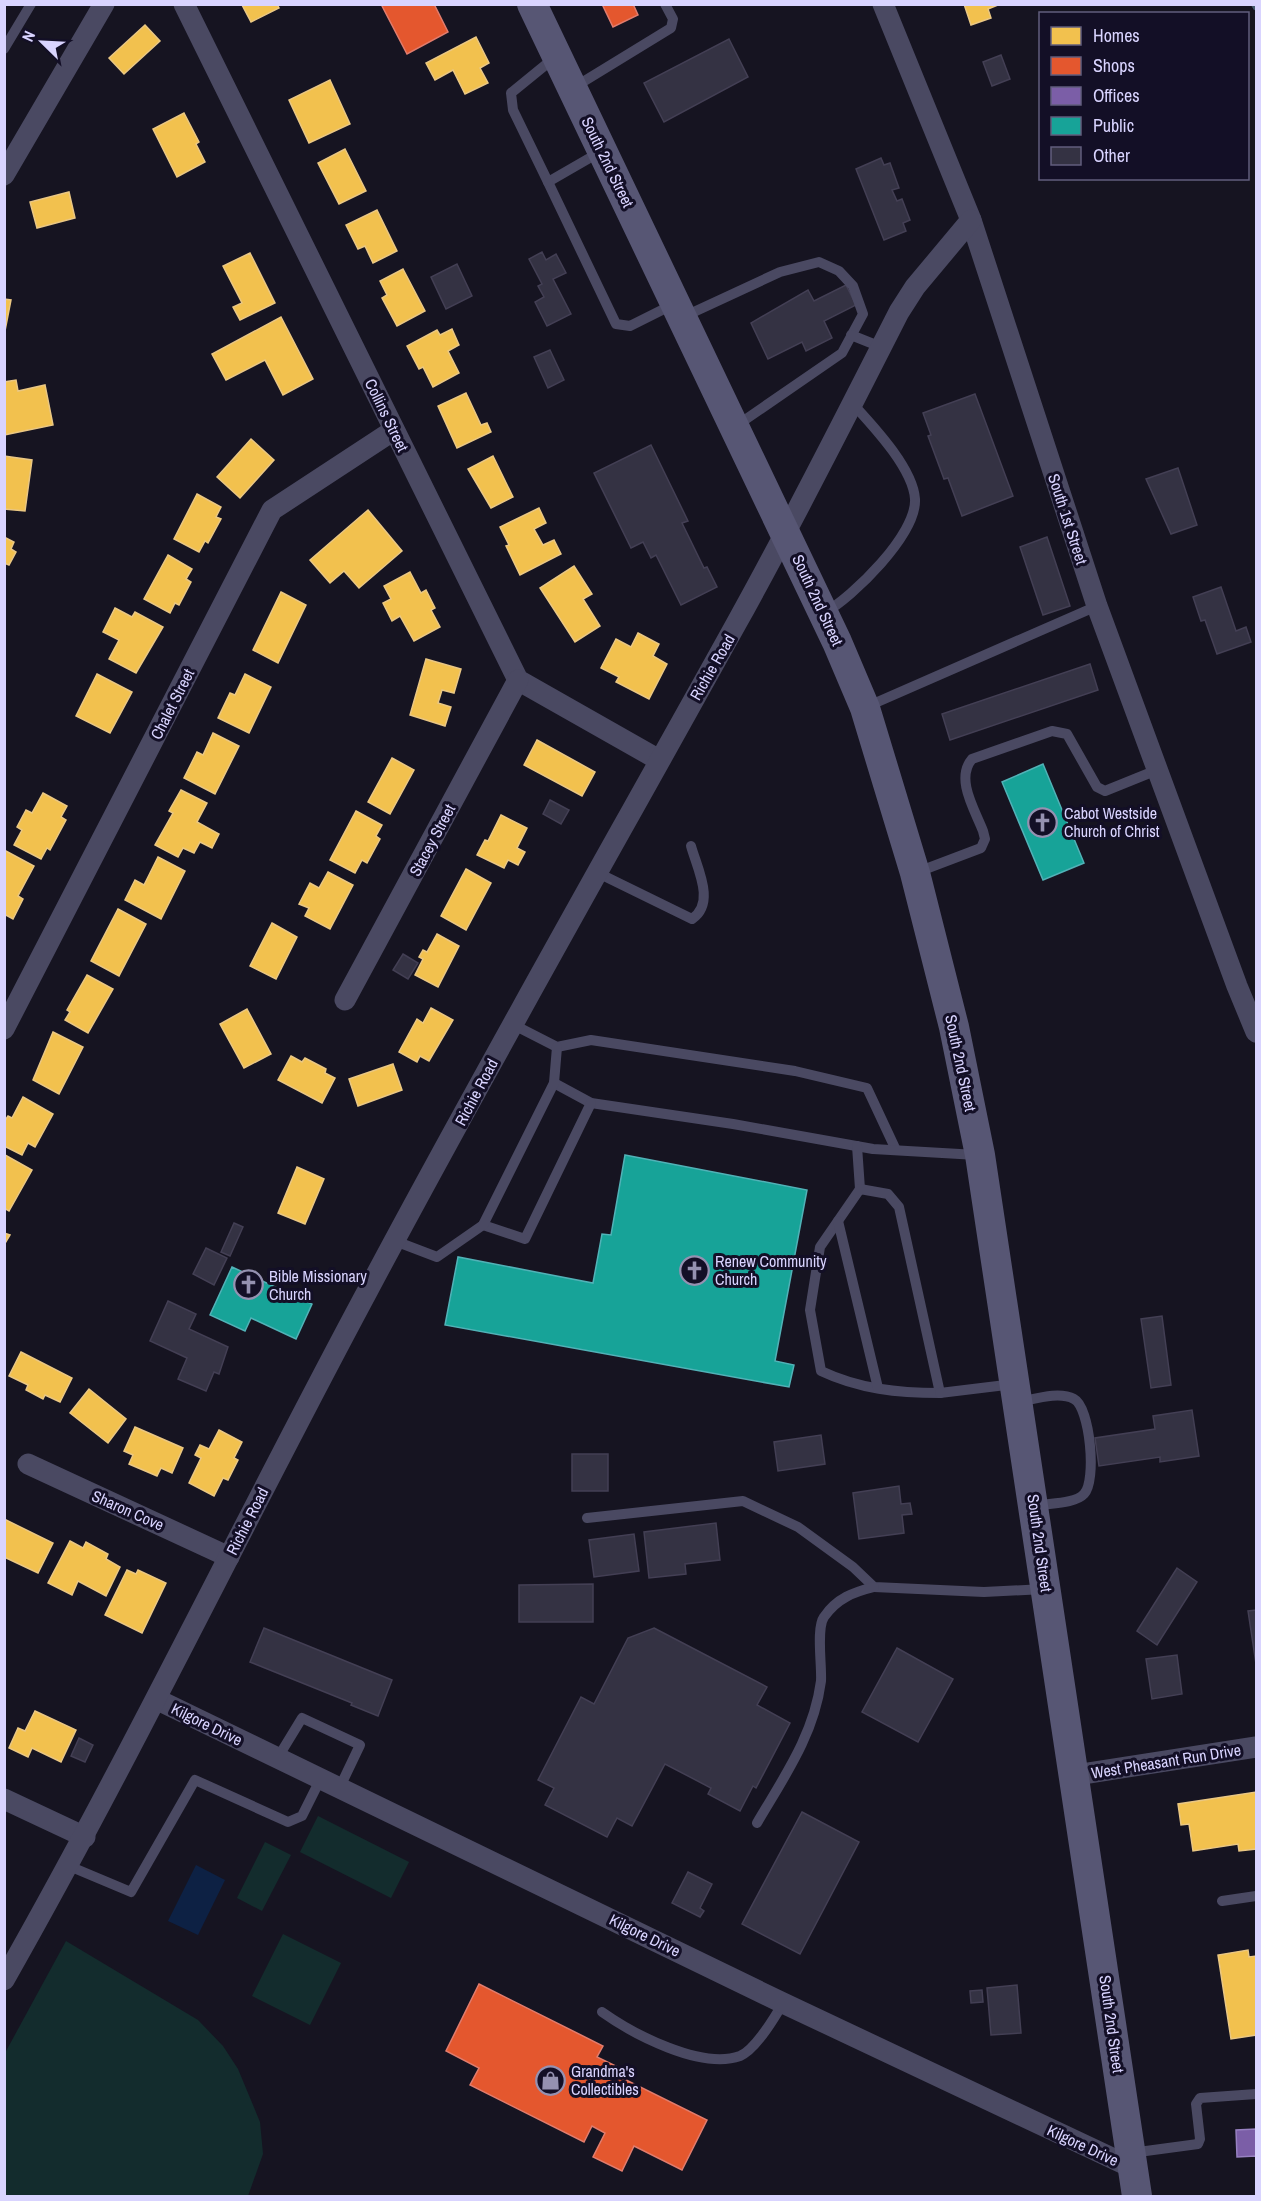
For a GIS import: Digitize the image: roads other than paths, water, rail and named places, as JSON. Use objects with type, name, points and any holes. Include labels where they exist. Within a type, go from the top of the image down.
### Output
[{"type":"main road","name":"South 2nd Street","points":[[532,4],[786,530],[824,614],[865,708],[915,873],[954,1027],[980,1155],[1076,1775],[1134,2172]]},
{"type":"street","points":[[4,175],[104,4]]},
{"type":"street","name":"Collins Street","points":[[184,4],[518,680]]},
{"type":"street","name":"South 1st Street","points":[[883,4],[971,220],[1097,606],[1237,986],[1257,1032]]},
{"type":"street","name":"Richie Road","points":[[4,1980],[85,1838],[158,1700],[229,1557],[394,1241],[596,872],[739,620],[881,347],[915,286],[971,220]]},
{"type":"street","name":"Chalet Street","points":[[4,1029],[272,510],[394,430]]},
{"type":"street","points":[[518,680],[659,760]]},
{"type":"street","name":"Stacey Street","points":[[345,1000],[518,680]]},
{"type":"street","name":"Sharon Cove","points":[[27,1464],[229,1557]]},
{"type":"street","name":"Kilgore Drive","points":[[158,1700],[1134,2172]]},
{"type":"street","name":"West Pheasant Run Drive","points":[[1076,1775],[1257,1747]]},
{"type":"street","points":[[4,1798],[85,1838]]},
{"type":"lane","points":[[4,49],[31,4]]},
{"type":"lane","points":[[573,89],[671,28],[673,19],[665,4]]},
{"type":"lane","points":[[557,56],[511,93],[513,110],[616,324],[630,326],[780,272],[819,262],[839,271],[853,286],[863,314],[842,353],[736,427]]},
{"type":"lane","points":[[548,182],[603,150]]},
{"type":"lane","points":[[851,335],[881,347]]},
{"type":"lane","points":[[824,614],[839,605],[869,578],[893,547],[914,511],[915,497],[910,481],[880,435],[853,404]]},
{"type":"lane","points":[[865,708],[1097,606]]},
{"type":"lane","points":[[915,873],[981,848],[985,839],[964,778],[965,767],[972,759],[1052,731],[1067,734],[1097,787],[1105,790],[1157,770]]},
{"type":"lane","points":[[596,872],[692,918],[701,913],[705,900],[691,846]]},
{"type":"lane","points":[[512,1024],[557,1047],[591,1040],[795,1071],[867,1088],[897,1150]]},
{"type":"lane","points":[[394,1241],[437,1257],[483,1225],[554,1083],[557,1047]]},
{"type":"lane","points":[[554,1083],[591,1103],[733,1124],[857,1146],[980,1155]]},
{"type":"lane","points":[[483,1225],[525,1239],[591,1103]]},
{"type":"lane","points":[[857,1146],[860,1189],[820,1247],[810,1310],[820,1371],[849,1384],[878,1388],[940,1393],[1064,1395],[1074,1399],[1084,1410],[1092,1474],[1089,1486],[1078,1498],[1035,1506]]},
{"type":"lane","points":[[860,1189],[888,1194],[899,1207],[940,1393]]},
{"type":"lane","points":[[838,1221],[878,1388]]},
{"type":"lane","points":[[587,1518],[744,1501],[798,1527],[853,1567],[874,1587]]},
{"type":"lane","points":[[757,1823],[806,1740],[818,1705],[823,1663],[820,1633],[823,1618],[848,1593],[874,1587],[984,1592],[1047,1588]]},
{"type":"lane","points":[[277,1759],[302,1718],[360,1745],[339,1789]]},
{"type":"lane","points":[[69,1866],[131,1892],[195,1780],[288,1822],[302,1815],[320,1780]]},
{"type":"lane","points":[[1222,1900],[1257,1896]]},
{"type":"lane","points":[[602,2012],[619,2024],[675,2050],[701,2057],[724,2058],[741,2056],[772,2022],[783,2003]]},
{"type":"lane","points":[[1134,2172],[1198,2144],[1200,2139],[1196,2104],[1200,2098],[1257,2094]]},
{"type":"water","points":[[196,1865],[225,1880],[198,1935],[168,1921]]},
{"type":"railway","points":[[1253,4],[1256,9]]},
{"type":"place","name":"Cabot Westside Church of Christ","points":[[1043,822]]},
{"type":"place","name":"Renew Community Church","points":[[694,1270]]},
{"type":"place","name":"Bible Missionary Church","points":[[248,1285]]},
{"type":"place","name":"Grandma's Collectibles","points":[[550,2080]]}]
